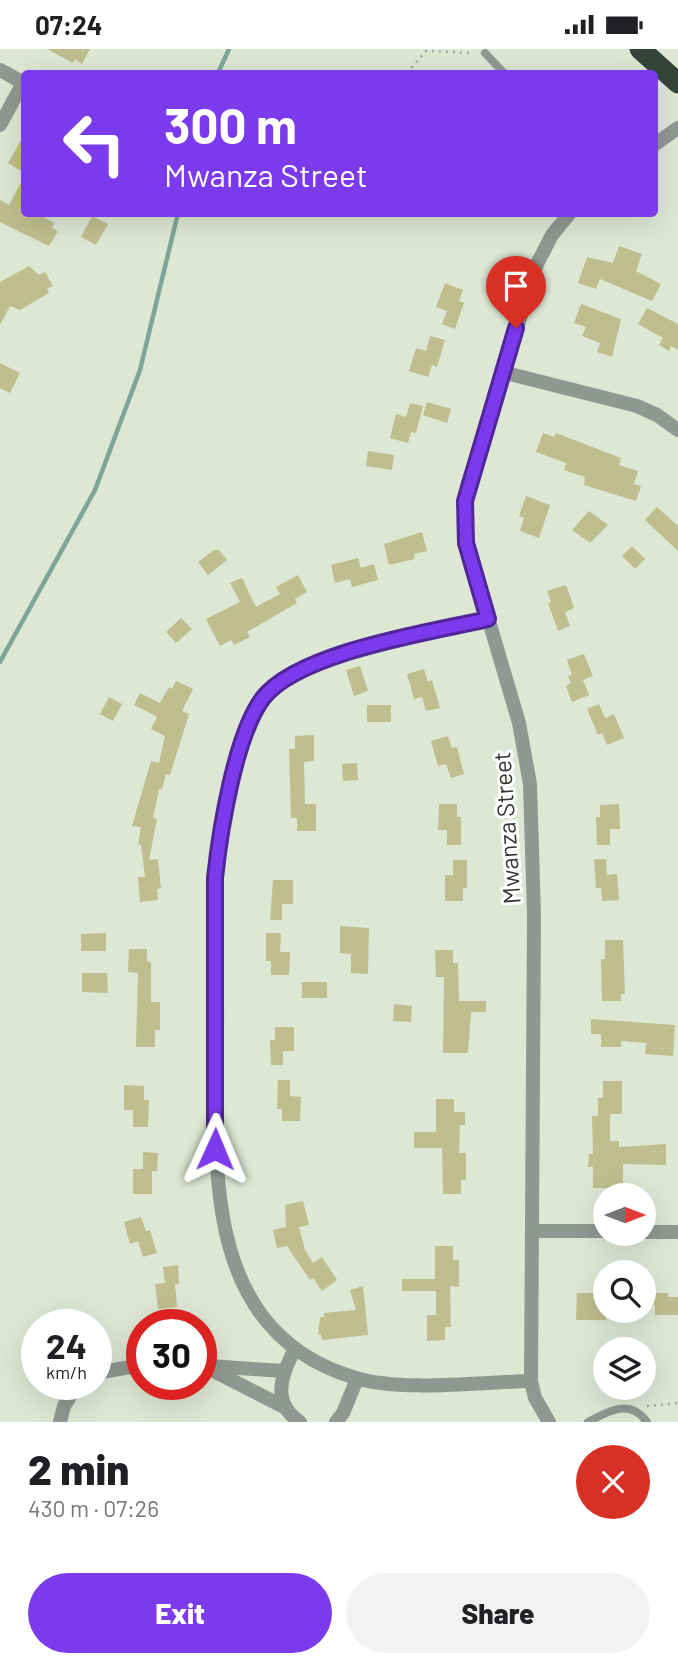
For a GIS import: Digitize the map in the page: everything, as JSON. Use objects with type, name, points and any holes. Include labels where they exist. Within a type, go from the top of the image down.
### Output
[{"type":"highway","points":[[640,49],[678,83]]},
{"type":"street","points":[[0,70],[21,81]]},
{"type":"street","points":[[0,125],[21,88]]},
{"type":"street","points":[[658,142],[678,128]]},
{"type":"street","name":"Mwanza Street","points":[[549,1422],[535,1398],[531,1381],[534,916],[530,783],[519,723],[466,543],[465,501],[537,264],[552,235],[567,217]]},
{"type":"street","points":[[502,372],[637,407],[657,415],[678,430]]},
{"type":"street","points":[[488,619],[349,651],[291,677],[265,696],[257,709],[236,767],[218,848],[215,878],[215,1171],[224,1225],[241,1280],[261,1316],[295,1349],[357,1379],[401,1384],[531,1381]]},
{"type":"street","points":[[532,1231],[593,1231]]},
{"type":"street","points":[[656,1232],[678,1232]]},
{"type":"street","points":[[284,1407],[280,1395],[283,1371],[295,1349]]},
{"type":"street","points":[[217,1367],[283,1371]]},
{"type":"street","points":[[217,1373],[284,1407],[300,1422]]},
{"type":"street","points":[[336,1422],[343,1413],[357,1379]]},
{"type":"street","points":[[60,1422],[67,1400]]},
{"type":"lane","points":[[485,53],[501,70]]},
{"type":"lane","points":[[589,1422],[609,1411],[630,1408],[640,1413],[647,1422]]},
{"type":"path","points":[[410,70],[426,51],[485,53]]},
{"type":"path","points":[[630,1408],[678,1403]]},
{"type":"building","points":[[47,49],[90,49],[82,64],[75,59],[73,63]]},
{"type":"building","points":[[21,140],[21,171],[8,163]]},
{"type":"building","points":[[21,183],[21,217],[44,217],[54,223],[52,228],[58,231],[49,246],[0,222],[0,200],[9,205]]},
{"type":"building","points":[[91,217],[108,224],[96,245],[81,237]]},
{"type":"building","points":[[619,246],[642,254],[636,271],[661,284],[652,301],[600,279],[596,289],[578,283],[587,257],[613,263]]},
{"type":"building","points":[[29,266],[39,275],[45,272],[53,286],[47,289],[49,293],[20,310],[10,306],[0,325],[0,282]]},
{"type":"building","points":[[445,283],[463,290],[459,301],[464,303],[455,329],[442,324],[447,311],[436,307]]},
{"type":"building","points":[[581,304],[621,319],[612,357],[597,352],[600,343],[582,336],[586,327],[574,323]]},
{"type":"building","points":[[647,308],[678,324],[678,350],[671,346],[669,351],[659,345],[663,338],[638,324]]},
{"type":"building","points":[[430,336],[445,340],[437,367],[432,365],[428,377],[409,371],[416,348],[426,351]]},
{"type":"building","points":[[0,363],[20,373],[10,393],[0,388]]},
{"type":"building","points":[[427,402],[451,409],[447,423],[423,415]]},
{"type":"building","points":[[410,403],[423,406],[416,433],[411,432],[408,443],[390,438],[396,414],[406,417]]},
{"type":"building","points":[[543,433],[554,437],[556,433],[621,458],[619,465],[638,471],[634,484],[641,486],[636,501],[584,485],[585,477],[564,470],[566,463],[536,452]]},
{"type":"building","points":[[368,451],[394,455],[392,470],[366,466]]},
{"type":"building","points":[[526,496],[550,505],[539,538],[520,531],[524,518],[519,516]]},
{"type":"building","points":[[657,507],[678,526],[678,551],[645,520]]},
{"type":"building","points":[[589,511],[608,525],[590,543],[572,530]]},
{"type":"building","points":[[422,532],[427,551],[414,554],[415,559],[389,565],[384,544]]},
{"type":"building","points":[[632,546],[645,559],[635,569],[622,556]]},
{"type":"building","points":[[214,550],[219,550],[227,560],[208,575],[198,562]]},
{"type":"building","points":[[358,558],[361,568],[374,564],[378,580],[352,587],[350,579],[335,583],[331,565]]},
{"type":"building","points":[[298,575],[307,592],[295,599],[297,603],[247,632],[250,637],[234,645],[231,640],[220,646],[206,619],[240,602],[230,583],[242,578],[256,607],[280,594],[276,587]]},
{"type":"building","points":[[566,585],[574,608],[565,612],[570,626],[558,631],[548,603],[551,602],[547,591]]},
{"type":"building","points":[[181,618],[192,629],[176,643],[166,632]]},
{"type":"building","points":[[584,654],[593,676],[583,680],[589,695],[572,702],[566,686],[571,683],[568,676],[572,675],[567,660]]},
{"type":"building","points":[[360,666],[368,691],[354,696],[346,670]]},
{"type":"building","points":[[424,669],[428,682],[432,680],[440,708],[426,711],[422,697],[414,699],[407,674]]},
{"type":"building","points":[[176,681],[193,689],[182,711],[189,714],[170,775],[166,774],[162,789],[159,789],[153,818],[157,819],[149,860],[158,859],[161,888],[157,889],[158,900],[140,902],[138,877],[145,877],[141,845],[138,844],[141,827],[132,826],[151,761],[159,763],[165,736],[151,729],[157,717],[134,705],[140,693],[160,703],[169,687],[172,689]]},
{"type":"building","points":[[109,697],[122,704],[113,721],[100,714]]},
{"type":"building","points":[[599,704],[605,718],[614,714],[624,738],[607,745],[602,733],[598,735],[587,709]]},
{"type":"building","points":[[367,705],[391,705],[391,722],[367,722]]},
{"type":"building","points":[[314,735],[314,761],[304,762],[305,804],[316,804],[316,831],[297,831],[297,818],[291,818],[289,749],[295,749],[295,736]]},
{"type":"building","points":[[448,736],[452,748],[457,747],[464,774],[451,778],[446,764],[438,766],[431,741]]},
{"type":"building","points":[[357,763],[358,780],[343,781],[342,764]]},
{"type":"building","points":[[439,804],[457,804],[457,817],[461,817],[461,845],[447,845],[447,830],[438,830]]},
{"type":"building","points":[[619,804],[620,829],[610,829],[610,845],[597,845],[596,817],[600,817],[600,805]]},
{"type":"building","points":[[594,859],[606,859],[607,875],[617,874],[619,900],[602,901],[601,888],[596,888]]},
{"type":"building","points":[[453,860],[467,860],[467,888],[463,888],[463,901],[445,901],[445,875],[453,875]]},
{"type":"building","points":[[273,880],[293,880],[293,904],[282,904],[282,920],[270,920]]},
{"type":"building","points":[[340,926],[369,928],[368,974],[351,973],[351,954],[340,953]]},
{"type":"building","points":[[106,933],[106,951],[81,951],[81,934]]},
{"type":"building","points":[[266,933],[281,933],[280,952],[290,952],[289,975],[271,975],[271,961],[266,961]]},
{"type":"building","points":[[605,940],[623,940],[625,994],[621,994],[621,1001],[602,1001],[601,959],[605,959]]},
{"type":"building","points":[[129,949],[147,949],[147,961],[151,962],[151,1002],[160,1002],[160,1030],[155,1030],[155,1047],[136,1047],[138,973],[128,972]]},
{"type":"building","points":[[435,950],[453,950],[453,963],[458,963],[459,1001],[486,1001],[486,1012],[471,1012],[468,1053],[443,1053],[444,977],[436,977]]},
{"type":"building","points":[[82,973],[107,973],[108,993],[82,992]]},
{"type":"building","points":[[302,982],[327,982],[327,998],[302,998]]},
{"type":"building","points":[[394,1004],[412,1006],[411,1022],[393,1021]]},
{"type":"building","points":[[591,1019],[675,1025],[673,1056],[645,1054],[646,1043],[621,1041],[621,1047],[601,1047],[601,1034],[591,1034]]},
{"type":"building","points":[[275,1027],[294,1027],[294,1051],[283,1051],[283,1065],[271,1065],[270,1040],[275,1040]]},
{"type":"building","points":[[278,1080],[290,1080],[290,1096],[301,1097],[300,1121],[282,1121],[282,1109],[277,1109]]},
{"type":"building","points":[[603,1081],[622,1081],[622,1114],[610,1114],[610,1141],[619,1141],[619,1147],[666,1144],[666,1165],[623,1164],[623,1183],[593,1183],[593,1167],[588,1167],[589,1154],[593,1154],[592,1116],[598,1116],[598,1098],[603,1098]]},
{"type":"building","points":[[124,1085],[144,1086],[144,1100],[149,1100],[148,1127],[133,1127],[133,1110],[124,1110]]},
{"type":"building","points":[[436,1099],[454,1099],[454,1112],[465,1112],[465,1125],[460,1125],[459,1153],[466,1153],[466,1180],[461,1180],[461,1194],[443,1194],[442,1148],[414,1148],[414,1132],[436,1132]]},
{"type":"building","points":[[143,1152],[158,1153],[157,1171],[152,1171],[152,1194],[133,1194],[133,1169],[143,1169]]},
{"type":"building","points":[[303,1201],[309,1225],[299,1227],[305,1250],[313,1263],[322,1257],[337,1280],[322,1291],[313,1278],[310,1280],[287,1246],[277,1248],[273,1230],[286,1227],[285,1205]]},
{"type":"building","points":[[141,1217],[146,1231],[150,1230],[157,1253],[143,1257],[138,1241],[130,1244],[124,1222]]},
{"type":"building","points":[[435,1246],[453,1246],[453,1260],[459,1260],[459,1287],[450,1286],[451,1327],[445,1327],[445,1340],[427,1341],[427,1315],[436,1315],[436,1291],[402,1291],[402,1279],[435,1279]]},
{"type":"building","points":[[178,1265],[179,1284],[175,1284],[177,1307],[158,1309],[155,1284],[165,1283],[163,1267]]},
{"type":"building","points":[[363,1286],[368,1335],[322,1340],[321,1334],[318,1335],[320,1317],[324,1317],[324,1313],[356,1310],[350,1290]]},
{"type":"building","points":[[577,1293],[593,1293],[593,1320],[576,1320]]},
{"type":"building","points":[[656,1293],[668,1293],[668,1297],[678,1297],[678,1315],[656,1315]]},
{"type":"waterway","points":[[219,70],[229,49]]},
{"type":"waterway","points":[[0,662],[95,490],[140,370],[177,217]]},
{"type":"route","points":[[215,1149],[215,878],[218,848],[236,767],[249,726],[265,696],[291,677],[335,656],[488,619],[466,543],[465,501],[467,486],[516,328]]}]
